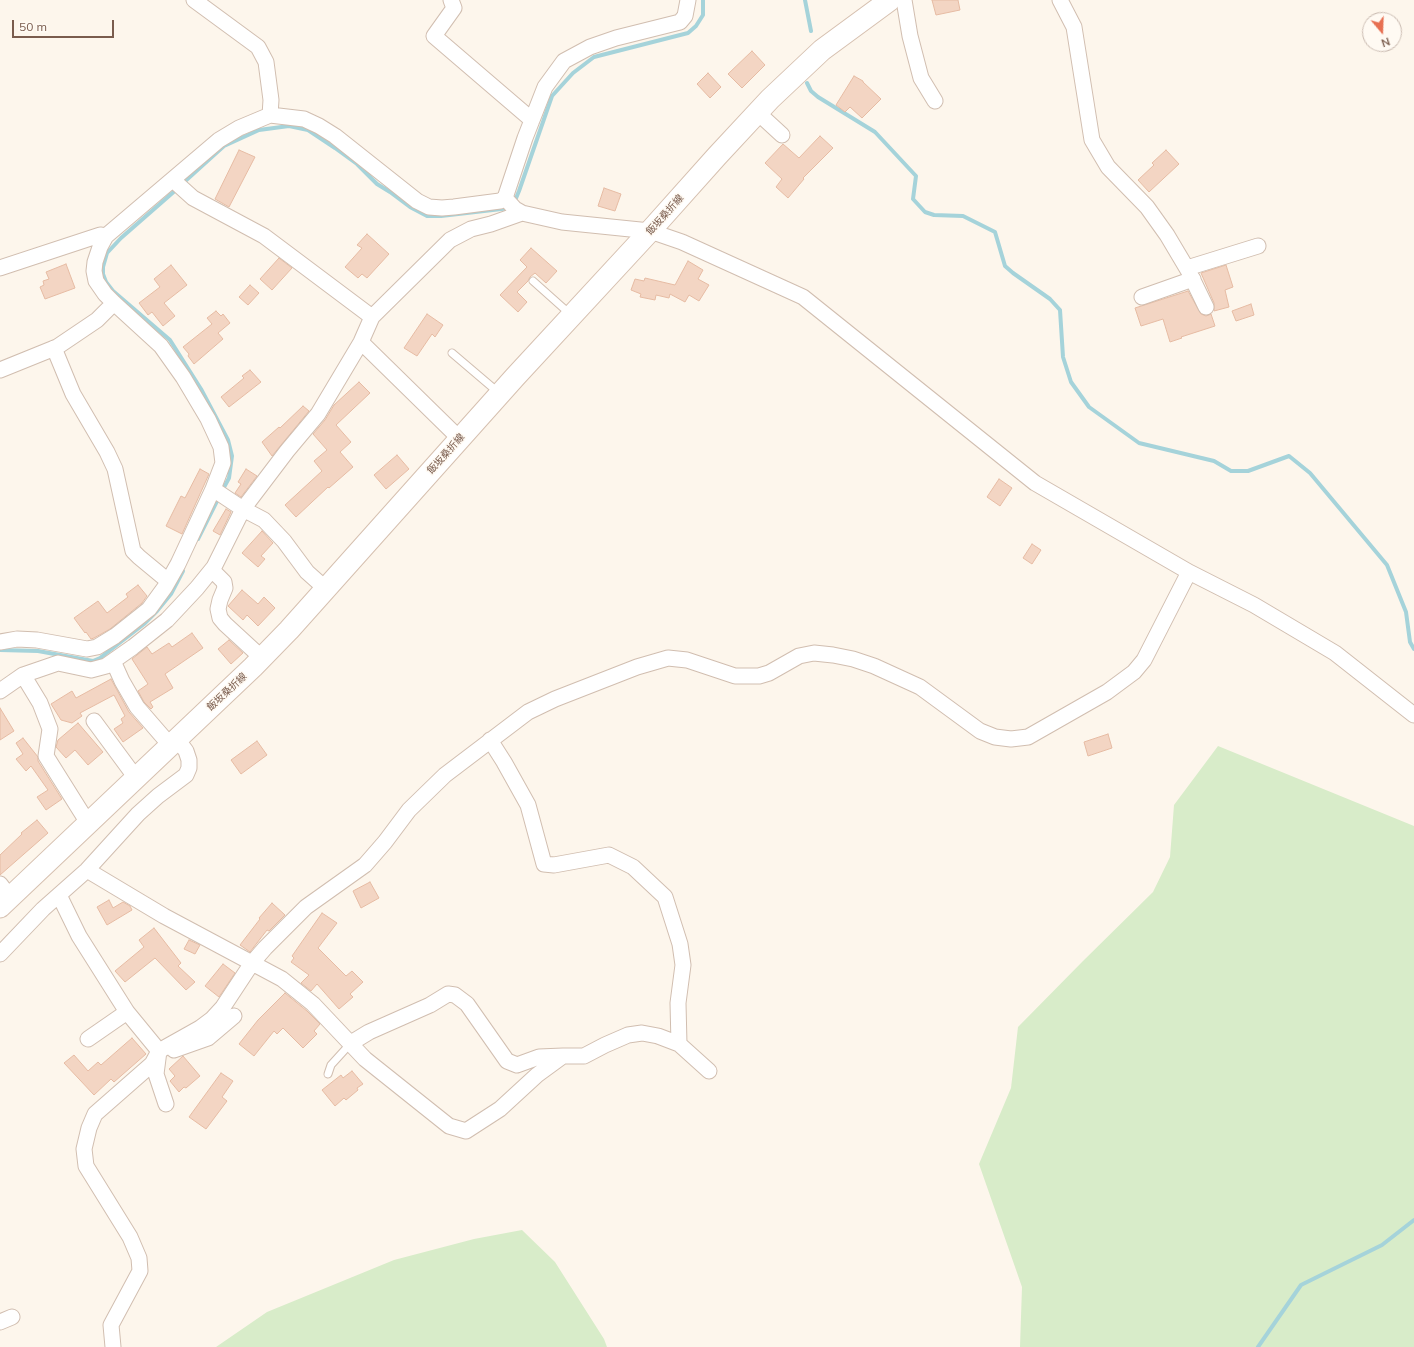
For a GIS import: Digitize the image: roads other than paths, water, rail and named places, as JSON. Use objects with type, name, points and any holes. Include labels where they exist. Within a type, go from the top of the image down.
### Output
[{"type":"main road","name":"飯坂桑折線","points":[[3,896],[88,824],[262,658],[757,112],[822,50],[890,0]]},
{"type":"street","points":[[194,0],[258,47],[266,62],[271,100],[270,115]]},
{"type":"street","points":[[451,0],[454,8],[434,36],[532,120]]},
{"type":"street","points":[[0,691],[23,675],[58,663],[91,670],[103,658],[168,620],[212,570],[243,509],[287,451],[318,414],[361,342],[372,317],[450,240],[471,228],[491,224],[512,206],[525,138],[546,87],[564,62],[590,47],[616,38],[680,22],[685,16],[688,0]]},
{"type":"street","points":[[904,0],[910,36],[921,78],[935,101]]},
{"type":"street","points":[[1060,0],[1074,27],[1092,140],[1108,167],[1147,207],[1190,274],[1206,307]]},
{"type":"street","points":[[757,112],[782,135]]},
{"type":"street","points":[[103,658],[115,636],[148,609],[157,599],[219,493],[223,463],[221,447],[208,419],[183,377],[161,346],[105,294],[96,281],[94,271],[100,247],[106,236],[178,185],[227,135],[254,121],[270,115],[304,119],[319,126],[335,136],[417,202],[429,207],[454,207],[500,201],[562,222],[650,231],[682,242],[803,297],[1035,483],[1189,572],[1254,605],[1335,653],[1414,715]]},
{"type":"street","points":[[178,185],[193,198],[264,236],[372,317]]},
{"type":"street","points":[[0,268],[100,235],[106,236]]},
{"type":"street","points":[[1142,297],[1190,274],[1258,246]]},
{"type":"street","points":[[0,370],[54,348],[97,320],[114,303]]},
{"type":"street","points":[[361,342],[460,438]]},
{"type":"street","points":[[54,348],[73,394],[107,452],[115,469],[133,551],[139,558],[168,581]]},
{"type":"street","points":[[219,493],[243,509],[264,520],[284,541],[307,572],[326,589]]},
{"type":"street","points":[[212,570],[224,582],[225,588],[218,609],[220,618],[262,658]]},
{"type":"street","points":[[113,1347],[110,1325],[140,1271],[139,1258],[130,1237],[86,1166],[84,1149],[89,1128],[95,1114],[152,1064],[159,1051],[200,1028],[212,1019],[223,1007],[252,963],[306,906],[365,865],[385,842],[409,810],[445,775],[528,712],[555,699],[637,667],[668,658],[687,660],[735,676],[759,676],[769,673],[799,656],[814,653],[853,659],[874,666],[920,687],[980,731],[995,737],[1011,739],[1028,737],[1107,692],[1134,672],[1144,660],[1189,572]]},
{"type":"street","points":[[0,642],[37,640],[87,649],[103,658],[122,681],[137,706],[174,742],[186,751],[189,760],[189,768],[186,775],[158,796],[138,814],[87,870],[21,931],[0,954]]},
{"type":"street","points":[[23,675],[40,703],[50,729],[46,756],[88,824]]},
{"type":"street","points":[[94,721],[136,778]]},
{"type":"street","points":[[490,740],[528,805],[544,864],[554,865],[609,855],[633,867],[665,897],[680,944],[683,965],[678,1004],[679,1044]]},
{"type":"street","points":[[87,870],[164,916],[282,979],[313,1004],[365,1059],[449,1126],[466,1131],[500,1109],[537,1075],[563,1056]]},
{"type":"street","points":[[59,895],[79,936],[127,1012],[159,1051],[156,1074],[166,1104]]},
{"type":"street","points":[[351,1043],[369,1032],[430,1005],[448,994],[455,995],[467,1004],[507,1061],[517,1065],[539,1058],[584,1056],[628,1035],[642,1033],[658,1036],[679,1044],[709,1071]]},
{"type":"street","points":[[88,1040],[127,1012]]},
{"type":"street","points":[[159,1051],[175,1050],[208,1038],[234,1016]]},
{"type":"lane","points":[[533,281],[572,316]]},
{"type":"lane","points":[[452,353],[500,394]]},
{"type":"lane","points":[[328,1074],[331,1065],[351,1043]]},
{"type":"waterway","points":[[514,203],[552,96],[573,73],[594,57],[688,33],[696,26],[703,15],[703,0]]},
{"type":"waterway","points":[[805,0],[811,31]]},
{"type":"waterway","points":[[807,83],[811,91],[818,97],[875,132],[916,176],[913,199],[925,212],[934,215],[963,216],[995,232],[1005,266],[1050,299],[1060,310],[1063,357],[1071,382],[1089,407],[1139,443],[1214,461],[1231,471],[1248,471],[1289,456],[1310,473],[1387,565],[1406,612],[1410,642],[1414,649]]},
{"type":"waterway","points":[[182,184],[224,146],[259,130],[289,126],[308,130],[357,164],[377,184],[410,207],[427,216],[441,216],[510,208]]},
{"type":"waterway","points":[[177,189],[121,238],[107,253],[103,267],[103,274],[106,282],[113,291],[170,340],[201,389],[228,440],[232,456],[229,478],[222,491]]},
{"type":"waterway","points":[[198,539],[219,497]]},
{"type":"waterway","points":[[0,650],[38,651],[93,661],[100,658],[144,624],[157,611],[171,594],[183,571]]},
{"type":"waterway","points":[[1258,1347],[1301,1285],[1382,1245],[1414,1220]]}]
